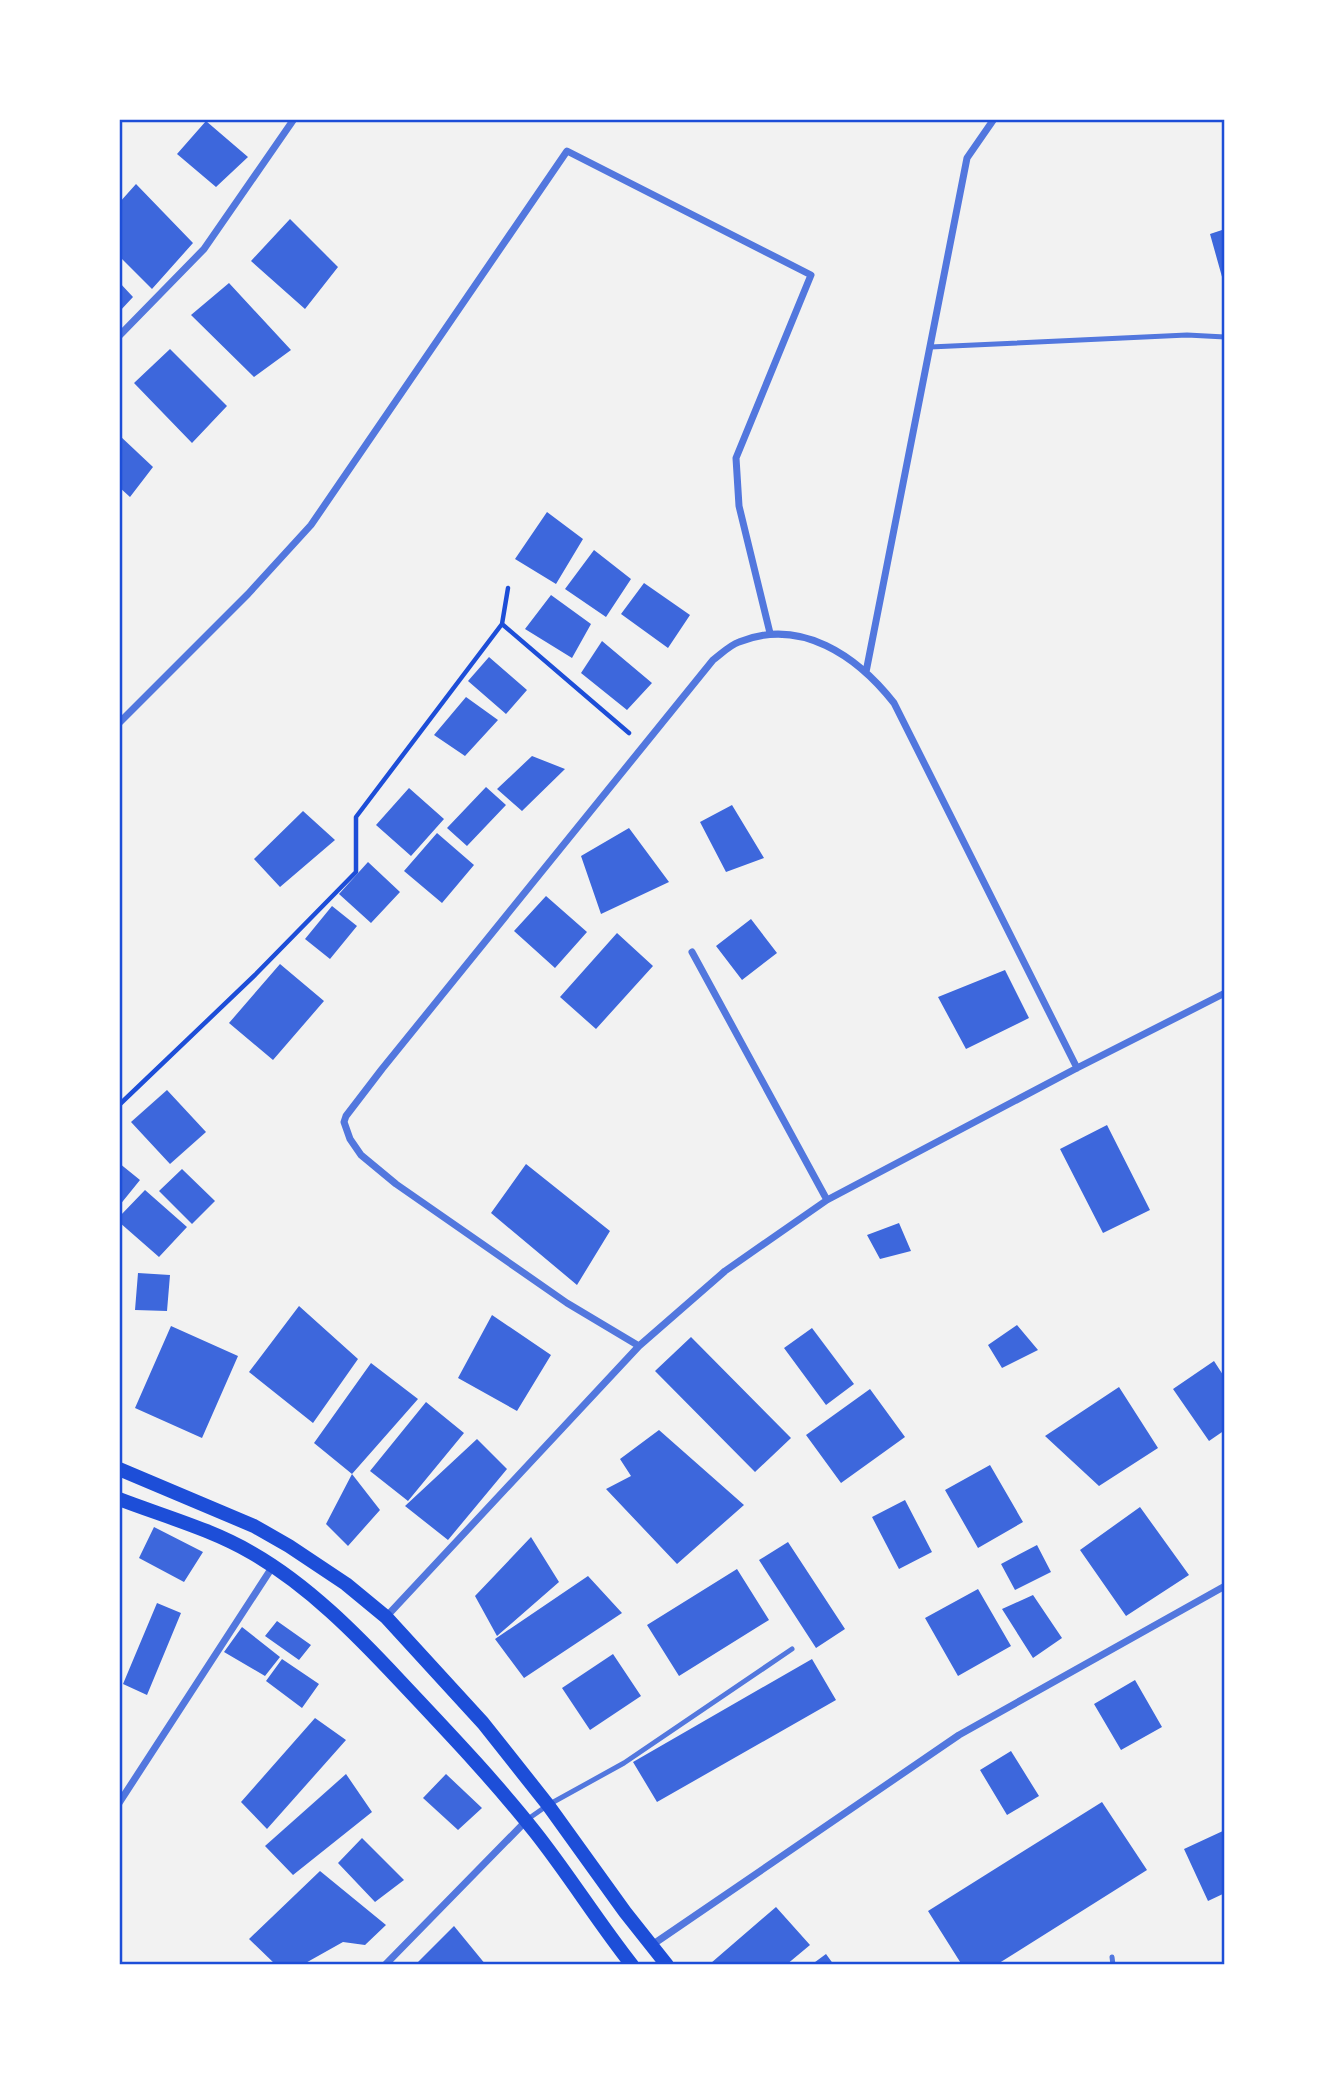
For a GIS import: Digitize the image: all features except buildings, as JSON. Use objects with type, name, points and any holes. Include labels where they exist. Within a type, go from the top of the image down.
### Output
[{"type":"main road","points":[[119,1469],[254,1526],[346,1584],[386,1617],[483,1723],[548,1805],[667,1965]]},
{"type":"main road","points":[[119,1499],[211,1533],[251,1552],[334,1614],[491,1778],[632,1965]]},
{"type":"street","points":[[119,336],[204,249],[295,119]]},
{"type":"street","points":[[866,672],[967,158],[994,119]]},
{"type":"street","points":[[119,723],[248,594],[311,526],[567,150],[811,275],[736,458],[739,506],[770,633]]},
{"type":"street","points":[[639,1346],[567,1303],[396,1184],[361,1155],[350,1139],[344,1122],[382,1069],[713,660],[737,642],[770,633],[809,638],[841,652],[876,681],[894,703],[1077,1068]]},
{"type":"street","points":[[692,952],[827,1200]]},
{"type":"street","points":[[386,1617],[639,1346],[725,1270],[827,1200],[1225,993]]},
{"type":"street","points":[[119,1803],[273,1566]]},
{"type":"street","points":[[652,1945],[959,1735],[1225,1586]]},
{"type":"street","points":[[385,1965],[526,1821]]},
{"type":"lane","points":[[930,347],[1187,335],[1225,337]]},
{"type":"lane","points":[[526,1821],[548,1805],[624,1763],[792,1649]]},
{"type":"lane","points":[[1112,1957],[1113,1965]]},
{"type":"path","points":[[119,1105],[255,975],[356,872],[356,817],[502,625],[508,588]]},
{"type":"path","points":[[502,625],[621,728],[646,743]]}]
